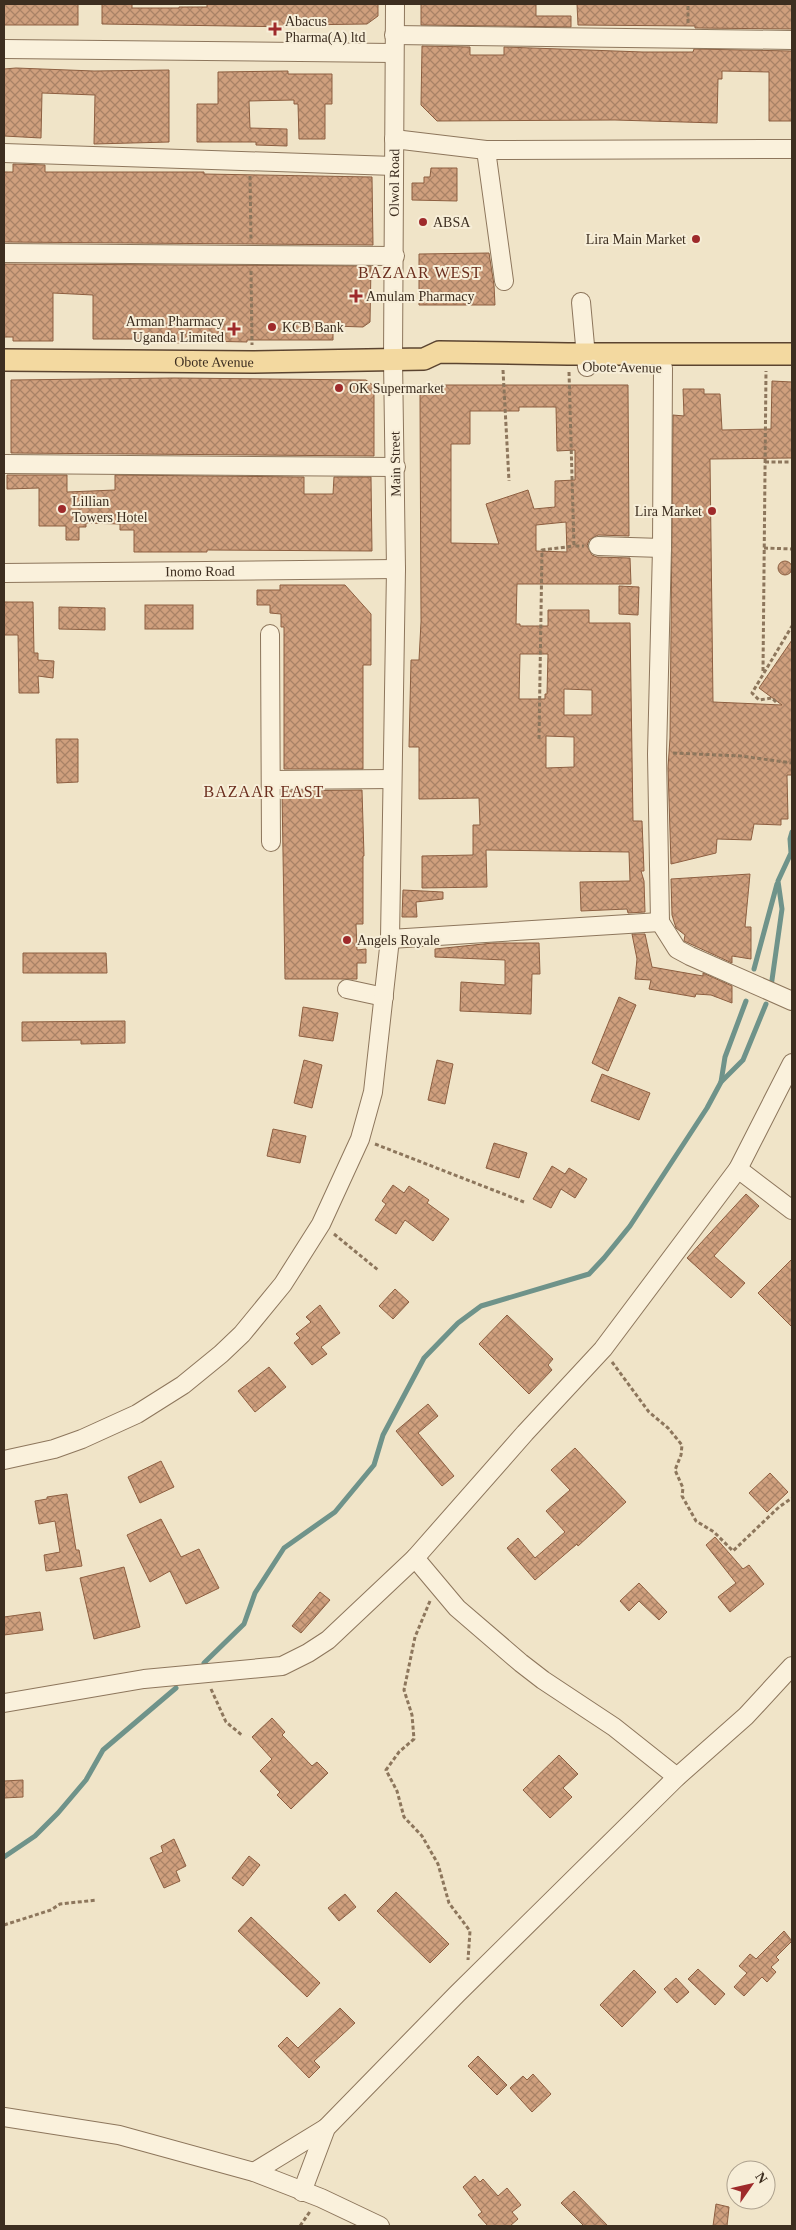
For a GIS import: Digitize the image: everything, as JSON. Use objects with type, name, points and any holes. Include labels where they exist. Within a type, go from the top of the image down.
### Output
[{"type":"main road","name":"Obote Avenue","points":[[4,360],[252,362],[393,360],[424,359],[439,352],[663,368],[792,368]]},
{"type":"main road","name":"Obote Avenue","points":[[424,359],[439,367],[792,354]]},
{"type":"street","name":"Olwol Road","points":[[393,360],[395,4]]},
{"type":"street","points":[[394,35],[792,40]]},
{"type":"street","points":[[4,49],[394,53]]},
{"type":"street","points":[[394,140],[486,150],[792,149]]},
{"type":"street","points":[[486,150],[504,281]]},
{"type":"street","points":[[4,153],[394,166]]},
{"type":"street","points":[[4,253],[395,256]]},
{"type":"street","points":[[580,362],[581,302]]},
{"type":"street","name":"Main Street","points":[[4,1460],[82,1439],[137,1414],[183,1385],[221,1354],[262,1311],[321,1224],[360,1139],[373,1092],[390,940],[396,569],[393,360]]},
{"type":"street","points":[[663,368],[662,548],[657,754],[660,922],[677,948],[690,956],[792,1001]]},
{"type":"street","points":[[4,464],[396,466]]},
{"type":"street","points":[[598,546],[662,548]]},
{"type":"street","name":"Inomo Road","points":[[4,573],[396,569]]},
{"type":"street","points":[[270,634],[271,842]]},
{"type":"street","points":[[271,780],[392,779]]},
{"type":"street","points":[[390,940],[660,922]]},
{"type":"street","points":[[347,988],[384,997]]},
{"type":"street","points":[[4,1703],[144,1679],[282,1666],[328,1640],[415,1558],[525,1433],[603,1349],[738,1169],[792,1063]]},
{"type":"street","points":[[738,1169],[792,1210]]},
{"type":"street","points":[[415,1558],[457,1608],[521,1663],[543,1680],[614,1727],[677,1777]]},
{"type":"street","points":[[254,2172],[326,2128],[457,1994],[677,1777],[746,1716],[792,1666]]},
{"type":"street","points":[[4,2117],[119,2135],[254,2172],[321,2198],[380,2226]]},
{"type":"street","points":[[302,2192],[326,2128]]},
{"type":"path","points":[[574,546],[580,362]]},
{"type":"path","points":[[503,365],[509,481]]},
{"type":"path","points":[[763,671],[766,368]]},
{"type":"path","points":[[765,462],[792,462]]},
{"type":"path","points":[[539,739],[542,550],[574,546],[598,546]]},
{"type":"path","points":[[764,548],[792,549]]},
{"type":"path","points":[[776,702],[772,698],[759,700],[752,693],[763,671],[792,626]]},
{"type":"path","points":[[657,754],[680,752],[741,756],[792,763]]},
{"type":"path","points":[[360,1139],[524,1202]]},
{"type":"path","points":[[321,1224],[378,1270]]},
{"type":"path","points":[[603,1349],[649,1412],[668,1428],[682,1445],[681,1455],[675,1470],[683,1488],[682,1496],[696,1521],[714,1532],[733,1551],[779,1507],[792,1498]]},
{"type":"path","points":[[438,1586],[415,1637],[404,1690],[412,1715],[414,1739],[399,1752],[386,1770],[397,1790],[404,1817],[422,1836],[438,1864],[450,1903],[470,1931],[469,1958],[466,1967]]},
{"type":"path","points":[[205,1674],[226,1722],[244,1736]]},
{"type":"path","points":[[4,1925],[51,1910],[60,1904],[97,1900]]},
{"type":"building","points":[[4,4],[78,4],[78,25],[4,25]]},
{"type":"building","points":[[102,4],[132,4],[132,8],[179,8],[207,7],[207,4],[378,4],[378,16],[367,24],[296,25],[296,27],[102,24]]},
{"type":"building","points":[[421,4],[536,4],[536,16],[571,16],[571,27],[421,25]]},
{"type":"building","points":[[577,4],[792,4],[792,29],[578,25]]},
{"type":"building","points":[[422,46],[470,47],[470,55],[504,55],[504,47],[643,52],[693,52],[694,49],[792,51],[792,121],[769,121],[769,72],[722,71],[722,79],[718,79],[717,123],[615,120],[437,121],[421,105]]},
{"type":"building","points":[[4,69],[94,71],[169,70],[169,142],[94,144],[95,95],[42,93],[41,138],[4,136]]},
{"type":"building","points":[[288,71],[288,74],[332,74],[332,104],[325,104],[325,139],[299,139],[298,104],[294,104],[294,100],[249,101],[250,128],[287,129],[287,146],[256,145],[256,142],[197,142],[197,104],[218,104],[218,72]]},
{"type":"building","points":[[13,164],[45,165],[45,172],[204,172],[204,174],[372,177],[373,245],[4,242],[4,172],[13,172]]},
{"type":"building","points":[[431,168],[457,168],[457,201],[412,200],[412,183],[424,183],[424,177],[430,177]]},
{"type":"building","points":[[489,253],[495,305],[419,305],[419,254]]},
{"type":"building","points":[[4,264],[371,266],[370,322],[363,327],[333,326],[333,340],[247,340],[247,342],[203,341],[203,343],[173,343],[173,339],[93,339],[93,295],[53,293],[53,341],[13,341],[13,337],[4,337]]},
{"type":"building","points":[[174,378],[366,380],[374,386],[374,456],[11,453],[11,380]]},
{"type":"building","points":[[772,381],[792,382],[792,458],[710,459],[713,702],[782,705],[759,688],[792,640],[792,775],[787,775],[788,819],[781,819],[781,825],[754,824],[751,840],[717,839],[716,853],[671,864],[668,768],[670,738],[673,415],[684,416],[683,389],[704,389],[704,394],[720,394],[722,430],[771,429]]},
{"type":"building","points":[[431,385],[628,385],[629,536],[598,535],[589,540],[587,546],[592,555],[597,557],[630,558],[631,584],[517,584],[516,624],[520,624],[520,626],[548,626],[548,610],[589,610],[589,623],[630,623],[633,821],[642,821],[644,871],[641,871],[644,881],[645,912],[628,913],[627,909],[581,911],[580,882],[630,881],[629,852],[486,850],[487,887],[422,888],[422,856],[473,855],[473,825],[480,825],[479,798],[419,799],[419,747],[409,747],[411,660],[419,660],[421,622],[420,395]],"holes":[[[519,407],[556,407],[557,451],[575,450],[575,480],[555,481],[555,507],[534,509],[528,490],[486,504],[499,544],[451,543],[451,444],[470,444],[470,411],[519,411]],[[566,522],[567,552],[536,551],[536,525]],[[520,654],[548,654],[547,694],[545,694],[545,699],[519,699]],[[564,689],[592,690],[592,715],[564,715]],[[546,736],[574,737],[574,767],[546,768]]]},
{"type":"building","points":[[7,475],[67,475],[67,492],[115,490],[115,475],[304,477],[304,494],[333,494],[334,477],[371,477],[372,551],[207,550],[207,552],[134,552],[134,530],[120,530],[120,524],[86,523],[86,527],[79,527],[79,540],[66,540],[66,526],[39,526],[39,488],[7,489]]},
{"type":"building","points":[[782,561],[788,561],[792,568],[788,575],[782,575],[778,571],[778,565]]},
{"type":"building","points":[[280,585],[345,585],[371,614],[371,665],[363,665],[363,769],[284,769],[284,627],[281,627],[281,614],[270,613],[270,605],[257,605],[257,590],[280,590]]},
{"type":"building","points":[[619,586],[639,587],[638,615],[619,614]]},
{"type":"building","points":[[4,602],[33,602],[34,653],[38,653],[38,660],[54,661],[53,678],[38,676],[39,693],[19,693],[18,635],[4,635]]},
{"type":"building","points":[[145,605],[193,605],[193,629],[145,629]]},
{"type":"building","points":[[59,607],[105,608],[105,630],[59,629]]},
{"type":"building","points":[[56,739],[78,739],[78,782],[57,783]]},
{"type":"building","points":[[362,790],[364,856],[363,924],[356,924],[357,950],[366,949],[366,963],[357,963],[357,979],[285,979],[282,791]]},
{"type":"building","points":[[750,874],[745,927],[751,927],[751,959],[732,956],[732,963],[684,941],[685,935],[676,928],[672,915],[671,879]]},
{"type":"building","points":[[403,890],[443,892],[443,899],[416,902],[417,917],[402,917]]},
{"type":"building","points":[[632,934],[645,934],[652,967],[703,976],[703,973],[732,986],[732,1003],[711,995],[696,994],[695,997],[649,989],[651,980],[635,979],[637,959]]},
{"type":"building","points":[[493,943],[539,943],[540,974],[532,974],[531,1014],[460,1011],[461,982],[505,985],[505,960],[435,957],[435,949]]},
{"type":"building","points":[[23,953],[106,953],[107,973],[23,973]]},
{"type":"building","points":[[619,997],[636,1005],[608,1071],[592,1063]]},
{"type":"building","points":[[303,1007],[338,1013],[333,1041],[299,1036]]},
{"type":"building","points":[[125,1021],[125,1043],[81,1044],[81,1040],[22,1041],[22,1022]]},
{"type":"building","points":[[304,1060],[322,1065],[312,1108],[294,1103]]},
{"type":"building","points":[[437,1060],[453,1064],[445,1104],[428,1100]]},
{"type":"building","points":[[602,1074],[650,1093],[639,1120],[591,1101]]},
{"type":"building","points":[[273,1129],[306,1136],[300,1163],[267,1156]]},
{"type":"building","points":[[494,1143],[527,1153],[519,1178],[486,1168]]},
{"type":"building","points":[[552,1166],[565,1174],[569,1168],[587,1179],[575,1198],[561,1189],[551,1208],[533,1199]]},
{"type":"building","points":[[393,1185],[404,1193],[409,1186],[429,1200],[427,1203],[449,1219],[433,1241],[405,1220],[396,1234],[375,1220],[386,1204],[382,1201]]},
{"type":"building","points":[[746,1194],[759,1206],[714,1256],[745,1283],[731,1298],[687,1258]]},
{"type":"building","points":[[792,1259],[792,1327],[758,1293]]},
{"type":"building","points":[[395,1289],[409,1302],[393,1319],[379,1306]]},
{"type":"building","points":[[320,1305],[340,1333],[321,1347],[327,1354],[312,1365],[294,1343],[300,1338],[296,1334],[311,1322],[306,1317]]},
{"type":"building","points":[[507,1315],[553,1359],[548,1365],[552,1370],[529,1394],[479,1344]]},
{"type":"building","points":[[269,1367],[286,1387],[255,1412],[238,1391]]},
{"type":"building","points":[[428,1404],[438,1416],[418,1433],[454,1476],[442,1486],[396,1431]]},
{"type":"building","points":[[575,1448],[626,1502],[578,1546],[577,1544],[535,1580],[507,1548],[518,1538],[535,1558],[565,1532],[546,1511],[570,1490],[551,1470]]},
{"type":"building","points":[[161,1461],[174,1487],[140,1503],[128,1477]]},
{"type":"building","points":[[770,1473],[788,1492],[767,1512],[749,1493]]},
{"type":"building","points":[[67,1494],[76,1550],[79,1550],[82,1566],[46,1571],[44,1555],[60,1552],[55,1521],[39,1524],[35,1501]]},
{"type":"building","points":[[161,1519],[181,1557],[199,1549],[219,1588],[186,1604],[170,1571],[150,1582],[127,1535]]},
{"type":"building","points":[[715,1537],[743,1569],[749,1565],[764,1584],[730,1612],[718,1597],[736,1583],[706,1545]]},
{"type":"building","points":[[124,1567],[140,1627],[94,1639],[80,1578]]},
{"type":"building","points":[[639,1583],[667,1612],[659,1620],[639,1601],[629,1611],[620,1601]]},
{"type":"building","points":[[320,1592],[330,1600],[301,1633],[292,1626]]},
{"type":"building","points":[[40,1612],[43,1630],[4,1635],[4,1617]]},
{"type":"building","points":[[272,1718],[285,1732],[282,1735],[312,1766],[317,1762],[328,1773],[291,1809],[277,1795],[280,1792],[260,1771],[272,1759],[252,1737]]},
{"type":"building","points":[[559,1755],[578,1774],[563,1788],[572,1797],[550,1818],[523,1790]]},
{"type":"building","points":[[23,1780],[23,1797],[4,1798],[4,1781]]},
{"type":"building","points":[[174,1839],[186,1866],[176,1871],[180,1881],[164,1888],[150,1858],[163,1852],[161,1846]]},
{"type":"building","points":[[249,1856],[260,1865],[243,1886],[232,1878]]},
{"type":"building","points":[[396,1892],[449,1944],[430,1963],[377,1911]]},
{"type":"building","points":[[345,1894],[356,1907],[339,1921],[328,1908]]},
{"type":"building","points":[[251,1917],[320,1983],[307,1997],[238,1931]]},
{"type":"building","points":[[784,1931],[792,1941],[776,1957],[779,1960],[771,1967],[776,1972],[767,1982],[762,1977],[744,1996],[734,1987],[747,1973],[739,1966],[750,1954],[756,1959]]},
{"type":"building","points":[[698,1969],[725,1994],[715,2005],[688,1979]]},
{"type":"building","points":[[634,1970],[656,1992],[622,2027],[600,2005]]},
{"type":"building","points":[[676,1978],[689,1992],[677,2003],[664,1989]]},
{"type":"building","points":[[340,2008],[355,2023],[314,2061],[320,2067],[309,2078],[278,2046],[287,2037],[298,2048]]},
{"type":"building","points":[[478,2056],[507,2085],[497,2095],[468,2066]]},
{"type":"building","points":[[533,2074],[551,2094],[532,2112],[510,2088],[523,2076],[527,2080]]},
{"type":"building","points":[[475,2176],[480,2182],[483,2179],[498,2196],[507,2188],[521,2205],[512,2212],[518,2219],[510,2226],[488,2226],[478,2215],[482,2212],[463,2187]]},
{"type":"building","points":[[574,2191],[608,2226],[584,2226],[561,2203]]},
{"type":"building","points":[[716,2204],[726,2206],[726,2210],[729,2210],[727,2226],[713,2226]]},
{"type":"waterway","points":[[771,987],[782,909],[778,881],[791,853],[790,839],[792,832]]},
{"type":"waterway","points":[[754,969],[777,884]]},
{"type":"waterway","points":[[721,1082],[725,1057],[746,1001]]},
{"type":"waterway","points":[[204,1663],[244,1624],[255,1593],[284,1548],[335,1512],[374,1465],[383,1435],[424,1358],[458,1323],[481,1306],[589,1274],[604,1258],[630,1226],[707,1108],[721,1082],[743,1060],[766,1004]]},
{"type":"waterway","points":[[4,1857],[35,1836],[58,1813],[86,1780],[103,1750],[176,1688]]},
{"type":"place","name":"Abacus Pharma(A) ltd","points":[[275,29]]},
{"type":"place","name":"ABSA","points":[[423,222]]},
{"type":"place","name":"Lira Main Market","points":[[696,239]]},
{"type":"place","name":"Amulam Pharmacy","points":[[356,296]]},
{"type":"place","name":"KCB Bank","points":[[272,327]]},
{"type":"place","name":"Arman Pharmacy Uganda Limited","points":[[234,329]]},
{"type":"place","name":"OK Supermarket","points":[[339,388]]},
{"type":"place","name":"Lillian Towers Hotel","points":[[62,509]]},
{"type":"place","name":"Lira Market","points":[[712,511]]},
{"type":"place","name":"Angels Royale","points":[[347,940]]},
{"type":"district","name":"BAZAAR WEST","points":[[420,272]]},
{"type":"district","name":"BAZAAR EAST","points":[[264,791]]}]
